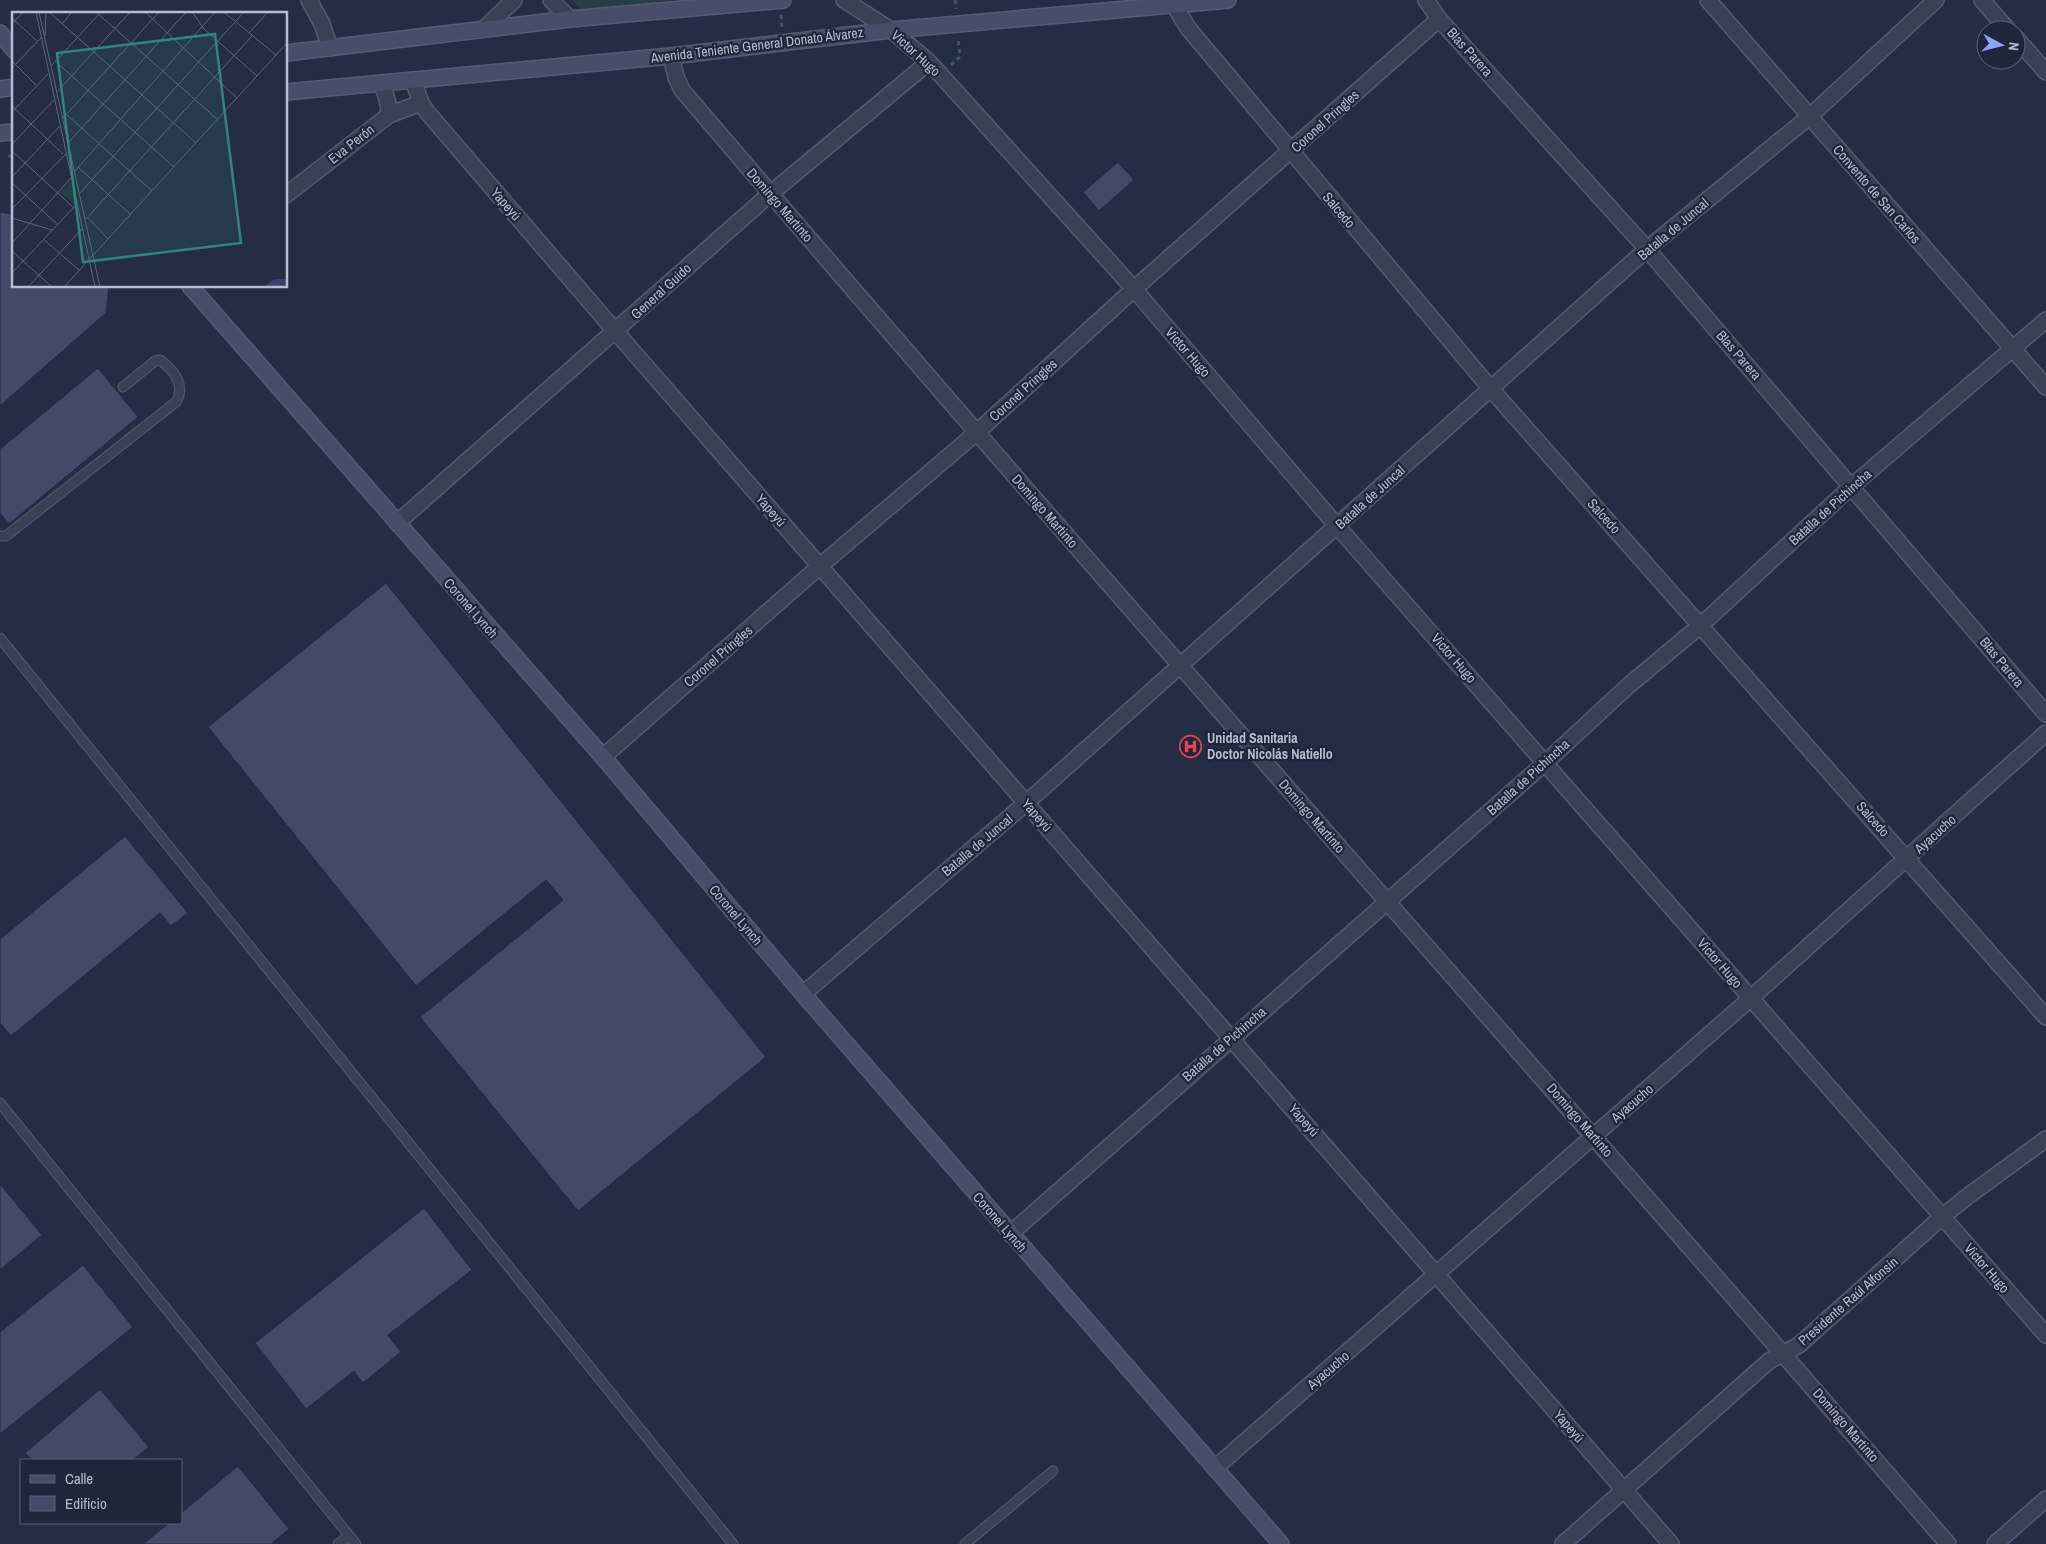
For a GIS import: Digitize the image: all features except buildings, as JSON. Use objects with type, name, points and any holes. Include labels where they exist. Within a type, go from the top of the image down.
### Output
[{"type":"main road","points":[[288,53],[484,28],[783,0]]},
{"type":"main road","name":"Avenida Teniente General Donato Álvarez","points":[[288,92],[671,56],[891,30],[1228,0]]},
{"type":"main road","points":[[0,33],[12,48]]},
{"type":"main road","name":"Coronel Lynch","points":[[192,288],[603,757],[803,994],[1281,1544]]},
{"type":"street","points":[[309,0],[322,24],[330,48]]},
{"type":"street","points":[[484,28],[514,0]]},
{"type":"street","points":[[551,0],[570,19]]},
{"type":"street","name":"Victor Hugo","points":[[844,0],[891,30],[929,62],[1134,289],[1337,526],[1546,762],[2046,1335]]},
{"type":"street","name":"Blas Parera","points":[[1426,0],[1439,19],[1648,249],[2046,714]]},
{"type":"street","name":"Convento de San Carlos","points":[[1708,0],[2046,387]]},
{"type":"street","name":"Batalla de Juncal","points":[[803,994],[1026,803],[1648,249],[1809,117],[1936,0]]},
{"type":"street","points":[[1982,0],[1999,20]]},
{"type":"street","name":"Salcedo","points":[[1174,6],[1188,28],[1290,152],[1491,389],[2046,1017]]},
{"type":"street","name":"Coronel Pringles","points":[[603,757],[976,432],[1134,289],[1439,19]]},
{"type":"street","points":[[2026,49],[2046,72]]},
{"type":"street","name":"Domingo Martinto","points":[[671,56],[676,77],[682,90],[770,194],[1180,667],[1594,1136],[1948,1544]]},
{"type":"street","name":"General Guido","points":[[397,523],[616,332],[770,194],[929,62]]},
{"type":"street","name":"Yapeyú","points":[[413,80],[421,103],[616,332],[1438,1274],[1671,1544]]},
{"type":"street","points":[[381,84],[389,104],[389,115]]},
{"type":"street","name":"Eva Perón","points":[[288,193],[389,115],[421,103]]},
{"type":"street","name":"Batalla de Pichincha","points":[[1010,1234],[1231,1037],[1546,762],[1628,686],[1701,625],[1852,486],[2046,320]]},
{"type":"street","name":"Ayacucho","points":[[1215,1468],[1751,998],[1908,859],[2046,733]]},
{"type":"street","name":"Presidente Raúl Alfonsín","points":[[1562,1544],[1769,1361],[1799,1345],[1943,1216],[2046,1139]]},
{"type":"street","points":[[1995,1544],[2046,1499]]},
{"type":"lane","points":[[0,536],[6,536],[176,402],[180,395],[179,382],[160,360],[155,361],[123,387]]},
{"type":"lane","points":[[0,638],[732,1544]]},
{"type":"lane","points":[[0,1103],[3,1114],[356,1544]]},
{"type":"lane","points":[[965,1544],[1054,1471]]},
{"type":"lane","points":[[338,1544],[349,1536]]},
{"type":"path","points":[[940,74],[960,57],[955,0]]},
{"type":"shaded area","points":[[572,0],[674,0],[588,10],[580,8]]},
{"type":"place","name":"Unidad Sanitaria Doctor Nicolás Natiello","points":[[1191,746]]}]
